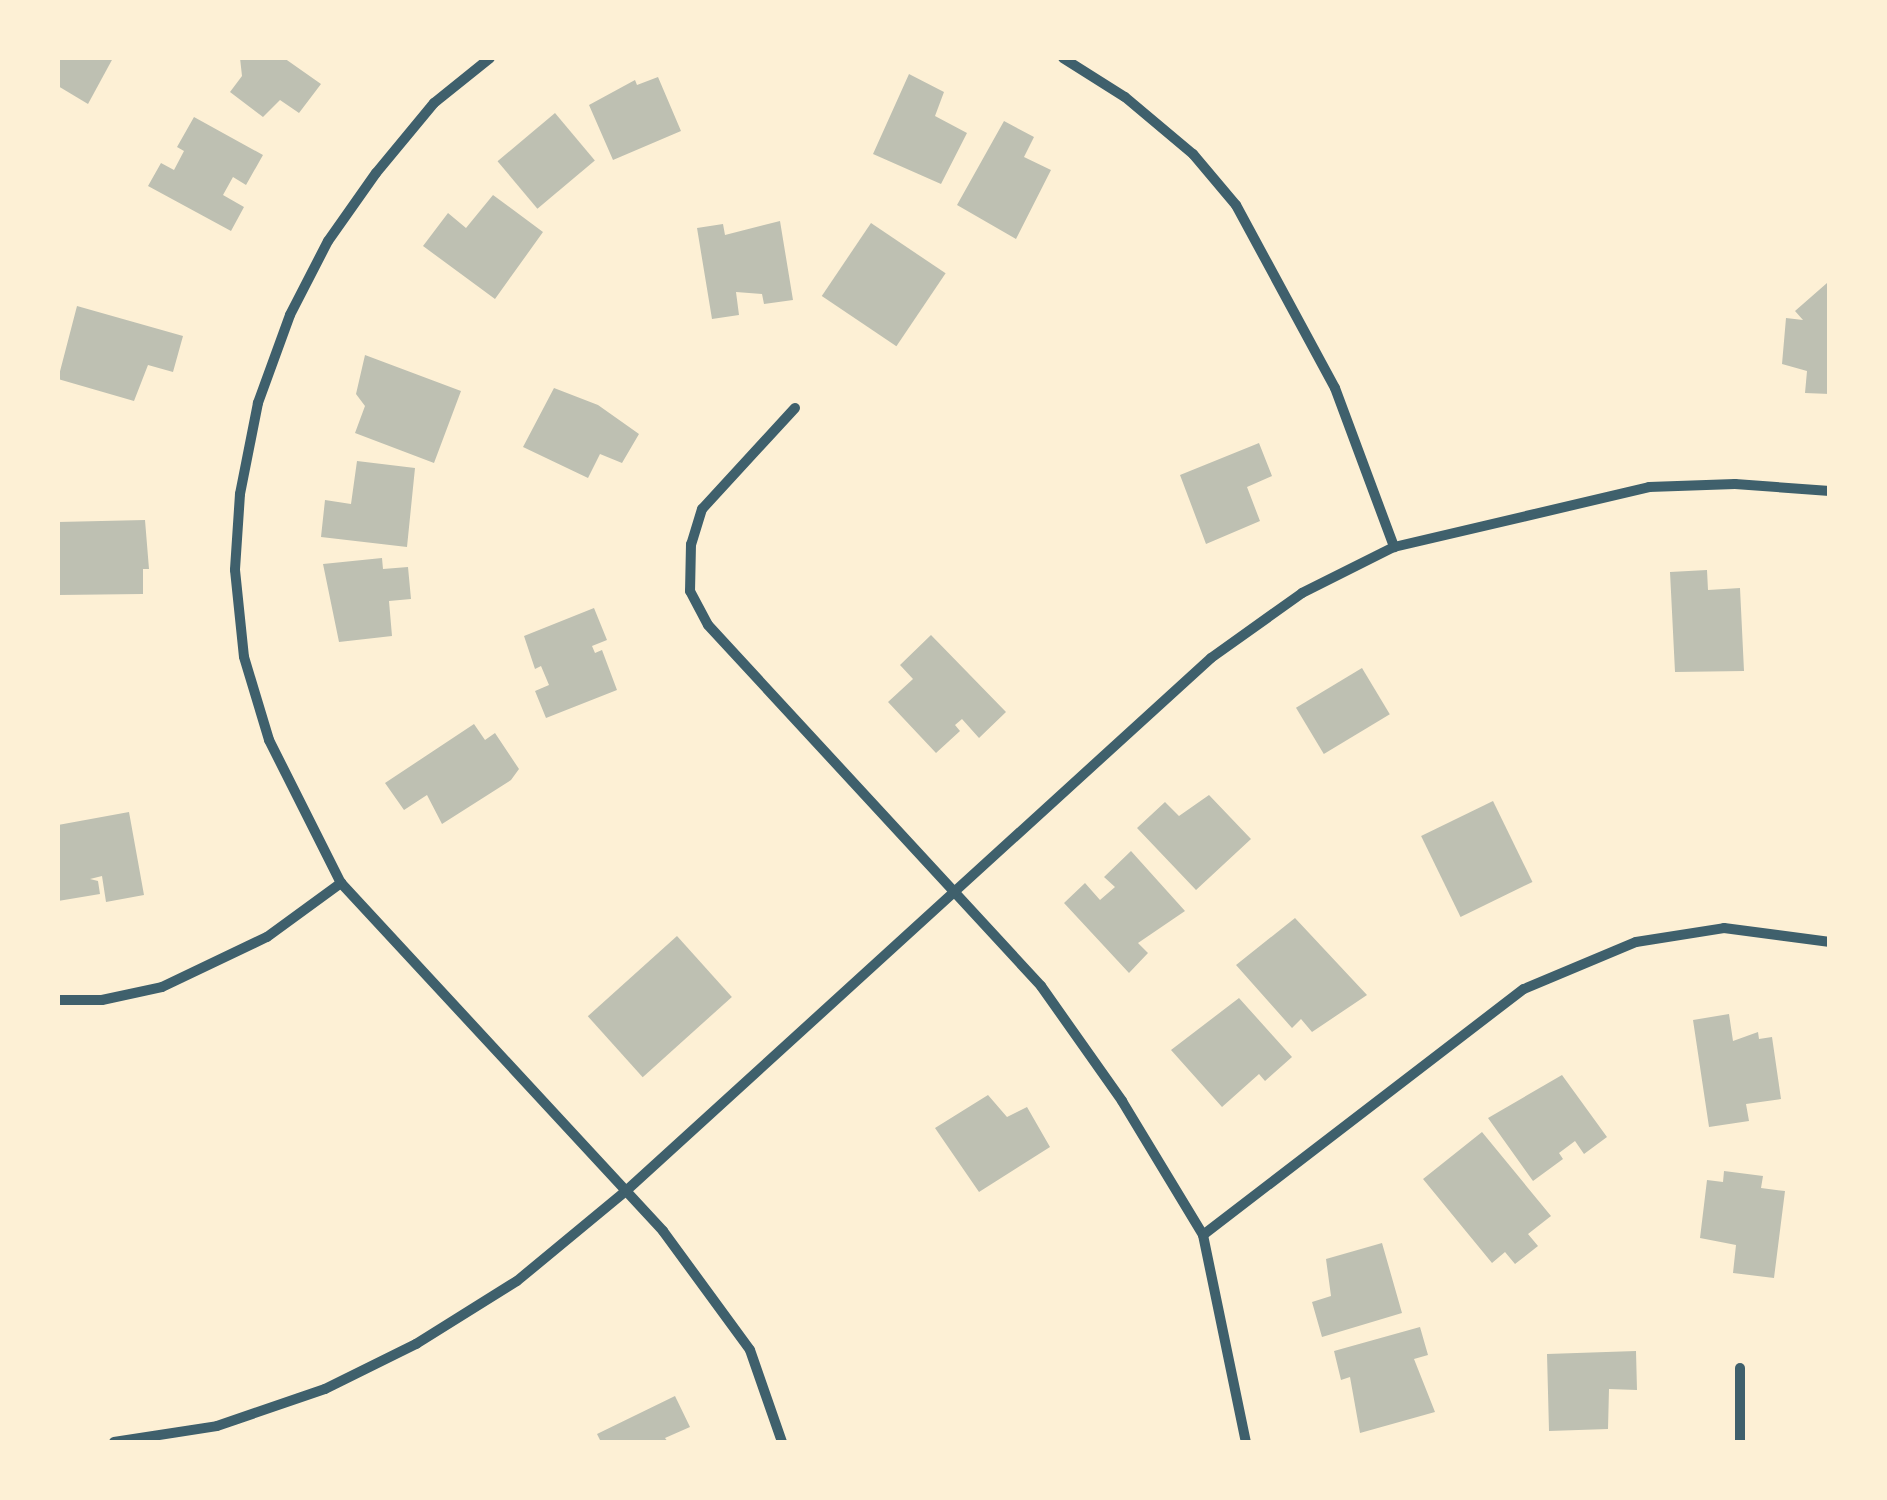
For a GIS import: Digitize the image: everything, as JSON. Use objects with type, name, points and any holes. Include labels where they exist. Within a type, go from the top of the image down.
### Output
[{"type":"street","points":[[490,58],[434,103],[328,241],[290,314],[258,403],[240,494],[235,570],[244,657],[270,740],[341,882],[628,1190],[750,1350],[782,1442]]},
{"type":"street","points":[[1063,58],[1126,96],[1193,154],[1236,206],[1334,388],[1394,548]]},
{"type":"street","points":[[795,408],[702,509],[691,544],[690,591],[708,625],[1042,986],[1203,1235],[1246,1442]]},
{"type":"street","points":[[114,1442],[217,1426],[324,1389],[416,1344],[518,1281],[628,1190],[1210,658],[1302,592],[1394,548],[1650,488],[1735,484],[1830,491]]},
{"type":"street","points":[[58,1000],[102,1000],[162,987],[267,938],[341,882]]},
{"type":"street","points":[[1203,1235],[1524,988],[1636,942],[1724,928],[1830,942]]},
{"type":"street","points":[[1740,1368],[1740,1442]]},
{"type":"building","points":[[58,58],[113,58],[88,104],[58,86]]},
{"type":"building","points":[[240,58],[284,58],[321,84],[299,113],[280,100],[263,117],[230,92],[242,76]]},
{"type":"building","points":[[909,74],[944,92],[935,116],[967,133],[941,184],[873,154]]},
{"type":"building","points":[[658,77],[681,131],[613,160],[589,105],[635,80],[637,85]]},
{"type":"building","points":[[555,113],[595,160],[537,209],[498,161]]},
{"type":"building","points":[[194,117],[263,155],[246,185],[233,177],[223,195],[244,207],[231,231],[148,186],[161,163],[174,170],[184,151],[177,147]]},
{"type":"building","points":[[1004,121],[1034,137],[1024,157],[1051,170],[1016,239],[957,205]]},
{"type":"building","points":[[493,195],[543,232],[495,299],[423,246],[448,213],[466,228]]},
{"type":"building","points":[[780,221],[793,300],[764,304],[762,294],[736,292],[739,315],[712,319],[697,228],[723,224],[725,235]]},
{"type":"building","points":[[871,223],[946,273],[896,346],[822,296]]},
{"type":"building","points":[[1827,283],[1830,394],[1805,393],[1807,371],[1782,364],[1786,318],[1803,320],[1795,311]]},
{"type":"building","points":[[77,306],[183,336],[173,372],[148,365],[134,401],[58,379]]},
{"type":"building","points":[[365,355],[461,391],[434,463],[355,433],[365,406],[356,394]]},
{"type":"building","points":[[554,388],[598,405],[639,434],[622,463],[600,454],[588,478],[523,447]]},
{"type":"building","points":[[1259,443],[1272,476],[1247,487],[1260,521],[1206,544],[1180,475]]},
{"type":"building","points":[[357,461],[415,468],[407,547],[321,537],[325,500],[351,504]]},
{"type":"building","points":[[145,520],[149,569],[143,569],[143,594],[58,595],[58,522]]},
{"type":"building","points":[[382,558],[383,569],[408,567],[411,599],[389,601],[392,636],[339,642],[323,564]]},
{"type":"building","points":[[1707,570],[1708,590],[1740,588],[1744,671],[1675,672],[1670,572]]},
{"type":"building","points":[[594,608],[607,640],[592,646],[595,653],[602,650],[617,690],[546,718],[535,691],[549,685],[541,666],[535,669],[524,636]]},
{"type":"building","points":[[931,635],[1006,712],[979,738],[962,719],[955,725],[960,731],[936,753],[888,702],[913,679],[900,665]]},
{"type":"building","points":[[1362,668],[1390,714],[1324,754],[1296,708]]},
{"type":"building","points":[[474,724],[485,740],[495,733],[519,769],[511,780],[442,824],[427,795],[404,810],[385,783]]},
{"type":"building","points":[[1209,795],[1251,839],[1196,890],[1137,828],[1165,802],[1179,816]]},
{"type":"building","points":[[1493,801],[1532,882],[1461,917],[1421,836]]},
{"type":"building","points":[[129,812],[144,895],[106,902],[102,876],[90,879],[98,881],[100,894],[58,901],[58,825]]},
{"type":"building","points":[[1131,851],[1185,911],[1138,943],[1148,953],[1129,973],[1064,903],[1085,883],[1100,900],[1115,887],[1104,877]]},
{"type":"building","points":[[1295,918],[1367,995],[1312,1032],[1301,1019],[1292,1028],[1236,965]]},
{"type":"building","points":[[677,936],[732,997],[643,1077],[588,1016]]},
{"type":"building","points":[[1239,998],[1292,1057],[1265,1081],[1259,1074],[1222,1107],[1171,1050]]},
{"type":"building","points":[[1729,1014],[1733,1041],[1758,1032],[1759,1039],[1772,1037],[1781,1099],[1746,1104],[1749,1121],[1709,1127],[1693,1020]]},
{"type":"building","points":[[1562,1075],[1607,1137],[1584,1154],[1575,1141],[1559,1153],[1563,1159],[1533,1181],[1488,1118]]},
{"type":"building","points":[[988,1095],[1007,1117],[1027,1107],[1050,1147],[979,1192],[935,1128]]},
{"type":"building","points":[[1482,1132],[1551,1216],[1528,1234],[1538,1246],[1515,1264],[1505,1252],[1492,1263],[1423,1179]]},
{"type":"building","points":[[1724,1171],[1763,1176],[1761,1188],[1785,1191],[1774,1278],[1733,1273],[1736,1245],[1700,1238],[1707,1180],[1723,1182]]},
{"type":"building","points":[[1382,1243],[1402,1313],[1322,1337],[1312,1302],[1331,1296],[1326,1259]]},
{"type":"building","points":[[1420,1327],[1428,1355],[1414,1359],[1435,1412],[1360,1433],[1350,1377],[1341,1380],[1334,1351]]},
{"type":"building","points":[[1636,1351],[1637,1390],[1609,1389],[1608,1429],[1549,1431],[1547,1354]]},
{"type":"building","points":[[675,1396],[690,1427],[665,1438],[668,1442],[601,1442],[597,1434]]}]
